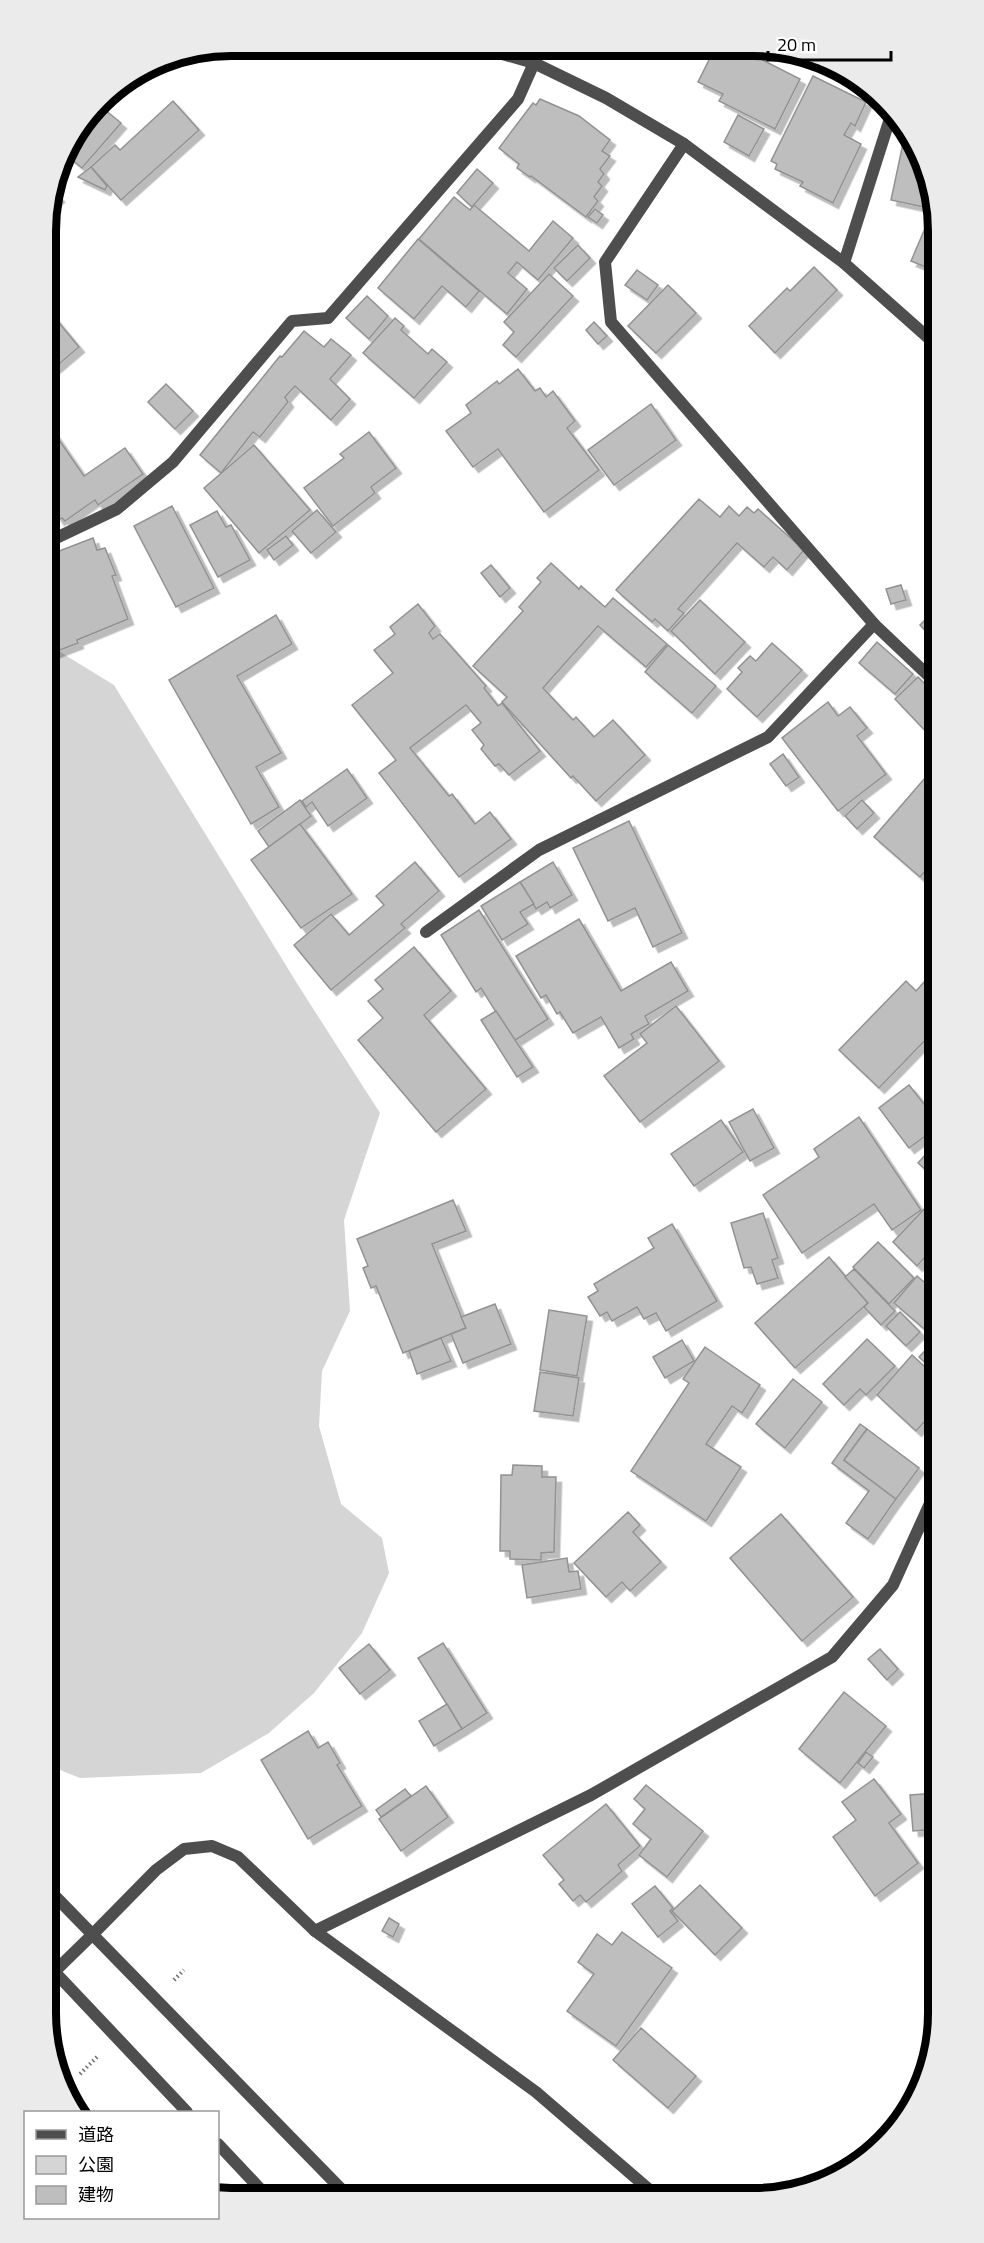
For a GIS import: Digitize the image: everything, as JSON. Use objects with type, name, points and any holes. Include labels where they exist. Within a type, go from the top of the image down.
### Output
[{"type":"street","points":[[511,56],[534,63],[606,98],[684,144],[844,263],[928,338]]},
{"type":"street","points":[[56,537],[117,509],[173,462],[292,321],[328,318],[518,99],[534,63]]},
{"type":"street","points":[[844,263],[889,121]]},
{"type":"street","points":[[684,144],[605,262],[610,322],[874,624],[928,675]]},
{"type":"street","points":[[426,932],[538,850],[768,737],[874,624]]},
{"type":"street","points":[[315,1931],[591,1795],[832,1657],[893,1585],[928,1508]]},
{"type":"street","points":[[56,1968],[156,1870],[184,1849],[212,1846],[238,1857],[315,1931],[536,2092],[647,2188]]},
{"type":"street","points":[[56,1897],[340,2188]]},
{"type":"street","points":[[56,1976],[186,2111]]},
{"type":"street","points":[[219,2145],[259,2188]]},
{"type":"green space","points":[[56,650],[114,685],[298,985],[380,1113],[344,1220],[350,1311],[322,1371],[319,1426],[341,1504],[382,1538],[389,1573],[362,1633],[314,1693],[269,1733],[201,1773],[80,1778],[56,1768]]},
{"type":"building","points":[[711,56],[755,56],[800,79],[775,129],[719,101],[723,94],[698,82]]},
{"type":"building","points":[[806,64],[821,69],[844,81]]},
{"type":"building","points":[[813,76],[866,102],[855,126],[851,123],[844,135],[861,144],[833,203],[800,186],[803,182],[775,169],[777,164],[771,161]]},
{"type":"building","points":[[540,99],[579,116],[610,140],[602,151],[610,156],[600,169],[604,174],[598,182],[602,186],[594,197],[598,201],[586,217],[517,168],[519,164],[499,148],[533,103],[536,105]]},
{"type":"building","points":[[173,101],[199,130],[121,200],[91,167],[115,145],[120,150]]},
{"type":"building","points":[[105,110],[121,123],[82,168],[71,159],[79,143]]},
{"type":"building","points":[[738,115],[764,129],[749,156],[724,142]]},
{"type":"building","points":[[904,141],[923,185],[927,208],[891,200]]},
{"type":"building","points":[[91,167],[107,186],[105,190],[78,177]]},
{"type":"building","points":[[477,169],[493,183],[472,207],[457,193]]},
{"type":"building","points":[[454,197],[470,210],[474,205],[529,251],[553,221],[573,238],[538,280],[517,262],[508,273],[527,289],[507,314],[419,239]]},
{"type":"building","points":[[595,209],[603,215],[597,223],[588,217]]},
{"type":"building","points":[[926,226],[928,227],[928,268],[911,261]]},
{"type":"building","points":[[418,239],[479,291],[466,307],[442,286],[414,319],[378,288]]},
{"type":"building","points":[[578,245],[590,258],[567,281],[554,268]]},
{"type":"building","points":[[814,267],[837,290],[775,353],[749,326],[787,288],[790,291]]},
{"type":"building","points":[[637,270],[658,285],[647,300],[625,285]]},
{"type":"building","points":[[549,274],[573,296],[516,357],[503,345],[514,332],[504,322]]},
{"type":"building","points":[[668,285],[696,313],[656,353],[628,326]]},
{"type":"building","points":[[367,296],[388,316],[369,339],[346,318]]},
{"type":"building","points":[[395,318],[404,326],[401,330],[428,354],[432,349],[447,362],[414,398],[363,353]]},
{"type":"building","points":[[56,319],[79,347],[56,367]]},
{"type":"building","points":[[594,322],[607,336],[598,344],[586,330]]},
{"type":"building","points":[[304,331],[324,347],[331,339],[351,355],[330,379],[350,399],[331,420],[295,386],[285,397],[288,402],[260,437],[253,432],[221,473],[200,455],[280,356],[282,357]]},
{"type":"building","points":[[518,369],[535,391],[540,388],[546,397],[553,391],[575,421],[567,428],[599,470],[544,512],[498,449],[473,467],[446,431],[471,413],[466,405],[497,381],[499,384]]},
{"type":"building","points":[[166,384],[193,411],[175,429],[148,402]]},
{"type":"building","points":[[651,404],[676,440],[614,485],[588,450]]},
{"type":"building","points":[[369,432],[396,468],[371,487],[375,493],[333,526],[304,488],[344,458],[340,454]]},
{"type":"building","points":[[56,435],[84,476],[125,448],[143,474],[98,505],[95,500],[65,521],[62,518],[59,520],[56,516]]},
{"type":"building","points":[[254,445],[310,510],[259,553],[204,488]]},
{"type":"building","points":[[699,499],[720,517],[729,506],[739,516],[747,507],[754,513],[758,509],[804,550],[787,570],[773,557],[764,567],[737,543],[678,609],[684,613],[668,631],[655,619],[652,622],[616,590]]},
{"type":"building","points":[[172,506],[214,588],[176,607],[134,526]]},
{"type":"building","points":[[317,510],[336,532],[311,553],[292,531]]},
{"type":"building","points":[[217,511],[226,527],[231,525],[250,560],[218,577],[190,525]]},
{"type":"building","points":[[286,536],[293,545],[274,560],[267,550]]},
{"type":"building","points":[[93,538],[97,550],[105,548],[116,575],[112,576],[128,619],[77,640],[78,643],[56,652],[56,552]]},
{"type":"building","points":[[551,563],[579,589],[581,586],[605,607],[613,598],[667,644],[646,667],[598,626],[543,688],[573,720],[576,717],[594,737],[613,720],[645,755],[596,801],[573,776],[571,778],[502,702],[507,697],[473,666],[523,611],[519,607],[541,582],[537,578]]},
{"type":"building","points":[[491,565],[510,588],[500,597],[481,573]]},
{"type":"building","points":[[901,585],[906,600],[891,604],[886,589]]},
{"type":"building","points":[[700,600],[745,642],[715,674],[671,631]]},
{"type":"building","points":[[418,604],[435,626],[429,633],[433,639],[440,634],[486,686],[484,688],[498,706],[502,703],[540,751],[509,775],[499,764],[495,766],[481,749],[484,745],[472,730],[481,723],[466,705],[410,748],[449,796],[452,794],[475,824],[490,812],[511,839],[459,877],[379,773],[396,760],[352,705],[393,673],[374,650],[395,634],[390,627]]},
{"type":"building","points":[[276,615],[292,644],[237,676],[281,753],[256,767],[279,807],[251,824],[169,680]]},
{"type":"building","points":[[928,617],[928,634],[920,625]]},
{"type":"building","points":[[877,642],[913,674],[895,694],[859,663]]},
{"type":"building","points":[[772,643],[802,670],[757,717],[727,689],[742,672],[738,668],[750,656],[756,661]]},
{"type":"building","points":[[668,645],[716,686],[692,713],[645,672]]},
{"type":"building","points":[[918,677],[928,687],[928,734],[895,699]]},
{"type":"building","points":[[828,702],[838,716],[850,707],[867,728],[857,736],[886,774],[838,811],[782,738]]},
{"type":"building","points":[[783,754],[799,777],[786,786],[770,764]]},
{"type":"building","points":[[347,769],[367,798],[328,826],[312,802],[306,807],[302,801]]},
{"type":"building","points":[[925,778],[928,781],[928,868],[920,877],[874,837]]},
{"type":"building","points":[[300,800],[311,816],[269,847],[258,831]]},
{"type":"building","points":[[862,800],[874,813],[857,829],[845,816]]},
{"type":"building","points":[[629,821],[682,933],[653,947],[635,908],[608,921],[573,848]]},
{"type":"building","points":[[300,824],[352,894],[301,928],[251,860]]},
{"type":"building","points":[[415,862],[439,891],[401,924],[405,928],[331,990],[294,945],[331,914],[349,935],[384,905],[376,896]]},
{"type":"building","points":[[553,862],[572,895],[550,908],[547,902],[536,909],[520,882]]},
{"type":"building","points":[[520,882],[534,904],[520,912],[528,924],[502,940],[481,906]]},
{"type":"building","points":[[479,910],[548,1019],[514,1041],[481,988],[476,992],[441,935]]},
{"type":"building","points":[[579,919],[621,991],[671,962],[688,991],[645,1016],[649,1024],[631,1034],[634,1039],[619,1048],[601,1017],[573,1033],[560,1012],[557,1014],[546,995],[541,998],[516,956]]},
{"type":"building","points":[[414,947],[451,991],[424,1015],[486,1089],[436,1132],[358,1040],[383,1018],[368,1001],[383,989],[375,980]]},
{"type":"building","points":[[928,978],[928,1005],[926,1007],[928,1009],[928,1037],[879,1088],[839,1050],[906,981],[916,991]]},
{"type":"building","points":[[676,1006],[719,1061],[640,1122],[604,1076],[647,1043],[640,1034]]},
{"type":"building","points":[[496,1011],[533,1067],[517,1077],[481,1020]]},
{"type":"building","points":[[909,1085],[928,1109],[928,1134],[909,1148],[879,1108]]},
{"type":"building","points":[[753,1109],[774,1148],[750,1161],[729,1122]]},
{"type":"building","points":[[859,1117],[921,1210],[892,1230],[874,1204],[802,1253],[763,1195],[819,1157],[814,1149]]},
{"type":"building","points":[[721,1120],[743,1152],[694,1186],[671,1154]]},
{"type":"building","points":[[928,1152],[928,1172],[918,1163]]},
{"type":"building","points":[[453,1200],[466,1231],[432,1244],[466,1328],[403,1353],[376,1286],[371,1288],[363,1268],[368,1266],[357,1239]]},
{"type":"building","points":[[926,1207],[928,1209],[928,1254],[917,1266],[893,1242]]},
{"type":"building","points":[[763,1213],[778,1258],[772,1260],[778,1278],[757,1284],[751,1267],[744,1268],[731,1223]]},
{"type":"building","points":[[672,1224],[717,1301],[666,1331],[656,1313],[644,1319],[637,1307],[612,1321],[607,1312],[600,1316],[588,1297],[598,1291],[594,1284],[654,1248],[648,1238]]},
{"type":"building","points":[[878,1242],[914,1278],[889,1304],[853,1267]]},
{"type":"building","points":[[829,1257],[868,1303],[795,1368],[755,1323]]},
{"type":"building","points":[[854,1269],[895,1311],[881,1325],[864,1307],[868,1303],[845,1277]]},
{"type":"building","points":[[917,1276],[928,1285],[928,1332],[894,1303]]},
{"type":"building","points":[[495,1304],[511,1344],[463,1363],[451,1334],[466,1328],[461,1317]]},
{"type":"building","points":[[549,1310],[587,1316],[577,1376],[540,1370]]},
{"type":"building","points":[[900,1312],[920,1332],[906,1346],[886,1326]]},
{"type":"building","points":[[441,1338],[451,1361],[417,1374],[409,1351]]},
{"type":"building","points":[[867,1339],[895,1366],[866,1395],[860,1389],[844,1405],[823,1384]]},
{"type":"building","points":[[682,1340],[694,1361],[665,1378],[653,1357]]},
{"type":"building","points":[[705,1347],[760,1385],[742,1413],[732,1406],[706,1444],[741,1467],[706,1521],[631,1471],[689,1383],[683,1379]]},
{"type":"building","points":[[928,1347],[928,1366],[919,1357]]},
{"type":"building","points":[[912,1355],[928,1370],[928,1418],[916,1431],[877,1395]]},
{"type":"building","points":[[540,1372],[579,1378],[573,1416],[534,1411]]},
{"type":"building","points":[[793,1379],[822,1402],[785,1448],[756,1424]]},
{"type":"building","points":[[860,1424],[867,1429],[844,1460],[896,1499],[868,1539],[846,1523],[869,1491],[832,1463]]},
{"type":"building","points":[[867,1429],[919,1468],[896,1499],[844,1460]]},
{"type":"building","points":[[513,1465],[542,1466],[542,1477],[556,1477],[554,1552],[541,1553],[541,1560],[510,1559],[510,1551],[500,1551],[501,1475],[512,1475]]},
{"type":"building","points":[[628,1512],[640,1525],[633,1532],[661,1562],[630,1591],[622,1582],[606,1597],[574,1563]]},
{"type":"building","points":[[781,1514],[853,1597],[802,1641],[730,1558]]},
{"type":"building","points":[[567,1558],[569,1572],[578,1571],[581,1589],[527,1598],[522,1565]]},
{"type":"building","points":[[443,1643],[487,1713],[462,1729],[418,1658]]},
{"type":"building","points":[[369,1644],[390,1670],[360,1694],[339,1668]]},
{"type":"building","points":[[880,1649],[898,1669],[887,1680],[868,1659]]},
{"type":"building","points":[[844,1692],[886,1726],[840,1783],[799,1749]]},
{"type":"building","points":[[447,1704],[462,1729],[434,1746],[419,1721]]},
{"type":"building","points":[[308,1731],[318,1748],[328,1742],[340,1763],[337,1765],[362,1806],[308,1839],[261,1760]]},
{"type":"building","points":[[866,1752],[873,1757],[864,1768],[858,1763]]},
{"type":"building","points":[[874,1779],[901,1814],[889,1823],[918,1863],[875,1896],[833,1837],[856,1820],[842,1802]]},
{"type":"building","points":[[646,1785],[703,1831],[667,1877],[639,1855],[651,1839],[633,1824],[645,1809],[634,1799]]},
{"type":"building","points":[[426,1786],[448,1817],[401,1851],[379,1819]]},
{"type":"building","points":[[405,1789],[411,1796],[381,1817],[376,1810]]},
{"type":"building","points":[[928,1794],[928,1830],[913,1831],[910,1795]]},
{"type":"building","points":[[606,1804],[640,1846],[618,1865],[622,1871],[586,1902],[580,1895],[573,1901],[559,1884],[564,1880],[543,1855]]},
{"type":"building","points":[[700,1885],[742,1928],[715,1955],[672,1911]]},
{"type":"building","points":[[655,1886],[673,1908],[670,1911],[678,1921],[658,1937],[632,1904]]},
{"type":"building","points":[[389,1918],[399,1924],[393,1937],[382,1931]]},
{"type":"building","points":[[622,1932],[672,1968],[616,2046],[567,2011],[594,1974],[578,1962],[597,1934],[612,1945]]},
{"type":"building","points":[[641,2028],[696,2076],[668,2108],[613,2060]]}]
